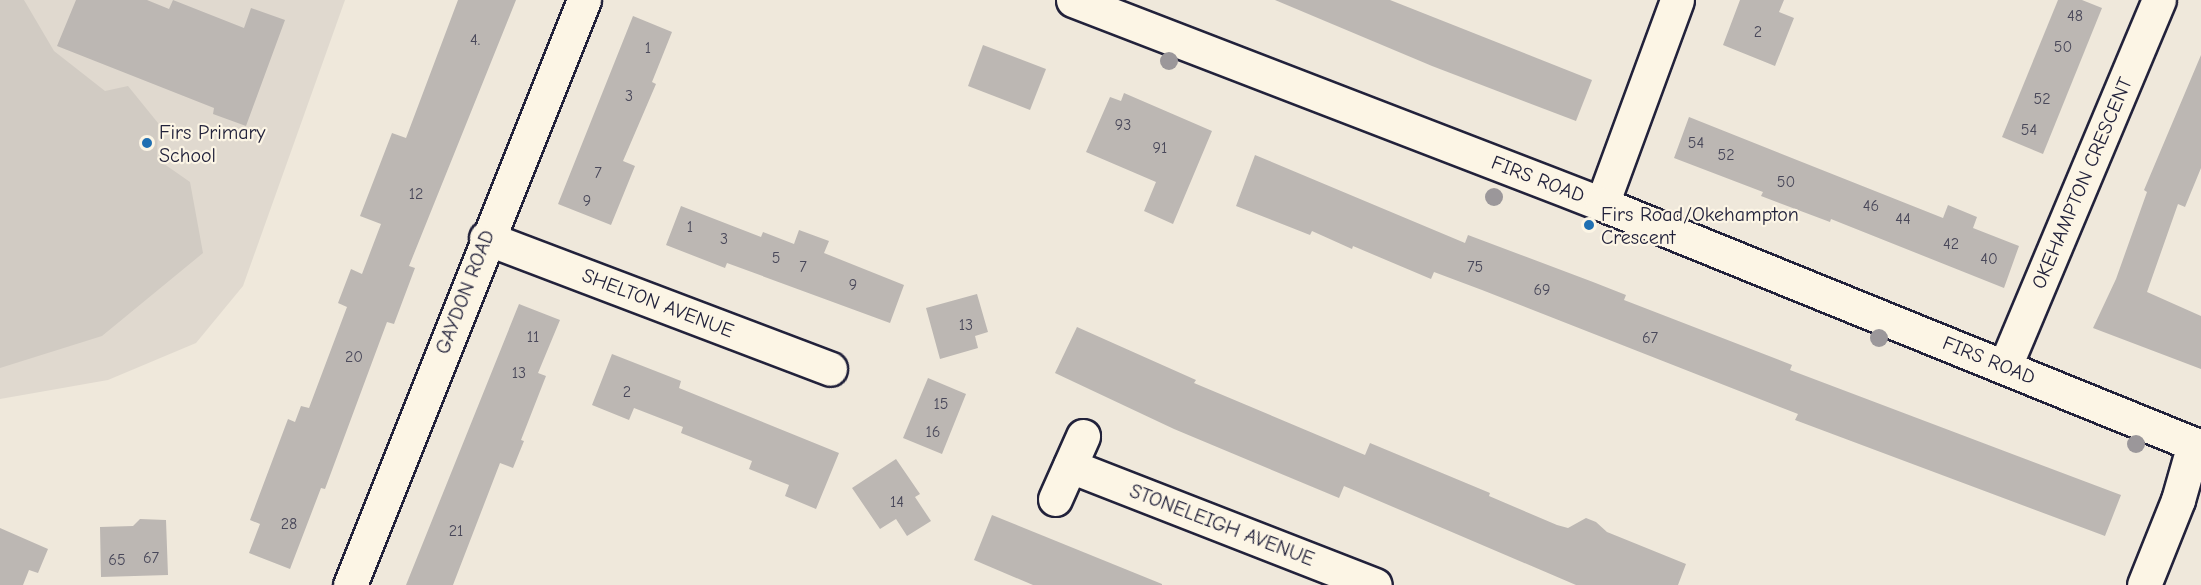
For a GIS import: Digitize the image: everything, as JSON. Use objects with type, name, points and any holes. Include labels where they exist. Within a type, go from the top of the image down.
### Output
[{"type":"street","name":"GAYDON ROAD","points":[[350,585],[486,238],[584,0]]},
{"type":"street","name":"FIRS ROAD","points":[[1073,0],[1602,204],[2198,445]]},
{"type":"street","points":[[1602,204],[1677,0]]},
{"type":"street","name":"OKEHAMPTON CRESCENT","points":[[2005,366],[2159,0]]},
{"type":"street","name":"SHELTON AVENUE","points":[[486,238],[830,369]]},
{"type":"street","points":[[1055,499],[1083,436]]},
{"type":"street","points":[[2144,585],[2198,445]]},
{"type":"street","name":"STONELEIGH AVENUE","points":[[1070,466],[1375,585]]},
{"type":"shaded area","name":"Firs Primary School","points":[[0,0],[345,0],[243,286],[196,343],[108,380],[0,399]]},
{"type":"shaded area","points":[[0,0],[24,0],[54,51],[105,91],[128,86],[158,123],[157,159],[190,182],[203,253],[102,336],[0,368]]},
{"type":"building","points":[[76,0],[147,0],[169,9],[173,0],[244,28],[251,8],[285,20],[246,126],[213,114],[214,108],[57,46]]},
{"type":"building","points":[[458,0],[516,0],[409,266],[415,268],[394,324],[387,322],[325,489],[321,488],[290,569],[249,553],[260,524],[250,520],[288,419],[295,422],[301,406],[309,408],[347,307],[338,303],[351,269],[362,274],[381,224],[360,216],[392,133],[406,138]]},
{"type":"building","points":[[1275,0],[1390,0],[1592,80],[1576,121],[1432,66]]},
{"type":"building","points":[[1740,0],[1784,0],[1779,12],[1794,18],[1775,66],[1723,45]]},
{"type":"building","points":[[2058,0],[2082,0],[2102,8],[2043,154],[2002,137]]},
{"type":"building","points":[[633,16],[672,32],[652,82],[656,84],[623,161],[635,166],[611,225],[558,204]]},
{"type":"building","points":[[983,45],[1046,69],[1030,110],[968,86]]},
{"type":"building","points":[[2201,55],[2201,168],[2185,207],[2178,204],[2147,292],[2201,316],[2201,369],[2093,328],[2116,279],[2147,192],[2144,190]]},
{"type":"building","points":[[1124,93],[1212,131],[1173,224],[1144,211],[1156,182],[1086,152],[1110,97],[1121,101]]},
{"type":"building","points":[[1689,117],[1943,218],[1948,205],[1977,217],[1973,228],[2019,246],[2004,288],[1831,219],[1830,222],[1761,196],[1763,192],[1674,158]]},
{"type":"building","points":[[1255,155],[1465,243],[1468,235],[1593,282],[1626,295],[1624,300],[1792,365],[1790,370],[2121,495],[2105,536],[1795,420],[1798,414],[1482,290],[1434,272],[1431,279],[1353,246],[1352,249],[1312,231],[1310,235],[1236,206]]},
{"type":"building","points":[[681,206],[761,237],[763,232],[794,244],[799,230],[829,241],[824,253],[904,285],[890,323],[727,263],[725,268],[666,245]]},
{"type":"building","points":[[977,294],[988,332],[975,336],[978,348],[940,359],[926,308]]},
{"type":"building","points":[[519,304],[560,320],[538,373],[546,376],[521,440],[524,441],[513,468],[500,463],[453,585],[406,585]]},
{"type":"building","points":[[1077,327],[1196,380],[1194,383],[1365,455],[1370,443],[1490,493],[1489,496],[1557,525],[1568,528],[1586,518],[1596,522],[1607,532],[1686,564],[1678,585],[1576,585],[1344,486],[1339,498],[1174,429],[1055,373]]},
{"type":"building","points":[[612,354],[681,381],[679,388],[839,453],[816,509],[785,496],[789,485],[749,469],[752,461],[681,433],[683,427],[634,408],[629,420],[592,405]]},
{"type":"building","points":[[928,378],[966,394],[942,454],[903,438]]},
{"type":"building","points":[[896,459],[920,494],[915,497],[931,521],[907,536],[896,519],[880,529],[852,488]]},
{"type":"building","points":[[992,515],[1162,585],[1033,585],[974,560]]},
{"type":"building","points":[[140,519],[166,520],[168,575],[101,577],[100,527],[133,526]]},
{"type":"building","points":[[0,528],[48,549],[38,573],[29,570],[23,585],[0,585]]},
{"type":"place","name":"Firs Primary School","points":[[147,143]]},
{"type":"place","name":"Firs Road/Okehampton Crescent","points":[[1589,225]]}]
